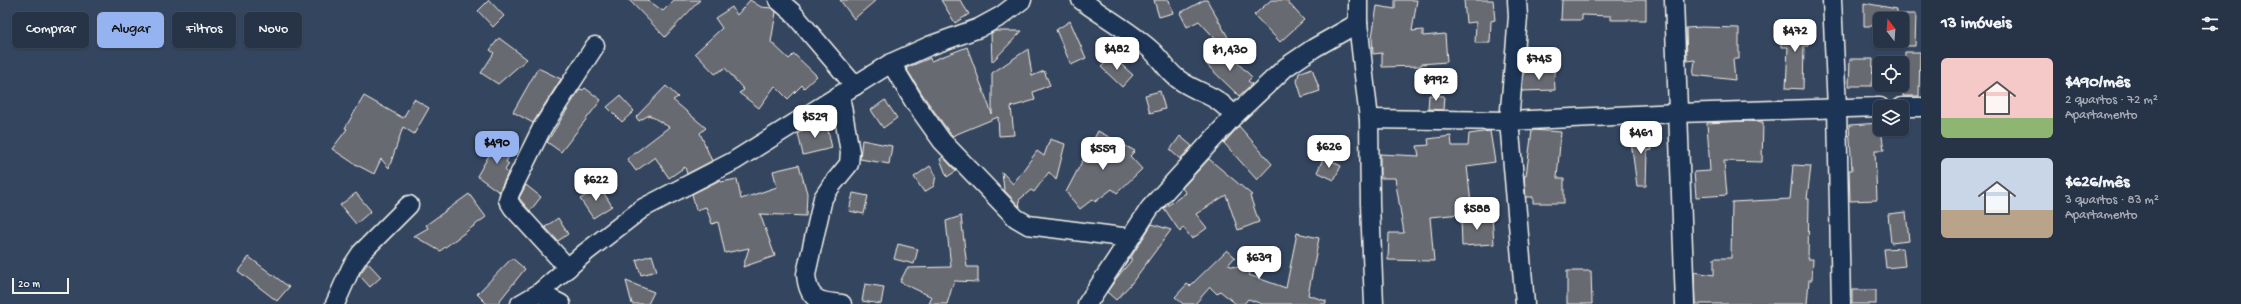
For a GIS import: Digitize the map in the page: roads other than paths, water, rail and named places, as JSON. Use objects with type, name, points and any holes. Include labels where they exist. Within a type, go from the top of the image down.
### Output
[{"type":"street","points":[[778,0],[792,12],[855,86]]},
{"type":"street","points":[[520,304],[539,293],[643,208],[734,161],[891,64],[929,46],[979,28],[1001,16],[1022,0]]},
{"type":"street","points":[[1081,0],[1152,51],[1176,78],[1191,88],[1211,95],[1223,103],[1234,116]]},
{"type":"street","points":[[1358,0],[1358,23],[1369,119],[1370,204],[1374,304]]},
{"type":"street","points":[[1517,0],[1518,17],[1509,121],[1525,304]]},
{"type":"street","points":[[1674,0],[1685,304]]},
{"type":"street","points":[[1832,0],[1837,108],[1841,304]]},
{"type":"street","points":[[1087,304],[1150,208],[1234,116],[1286,67],[1358,23]]},
{"type":"street","points":[[568,268],[513,208],[508,200],[542,128],[595,46]]},
{"type":"street","points":[[891,64],[915,103],[942,141],[1016,218],[1028,225],[1130,238]]},
{"type":"street","points":[[840,95],[850,152],[849,164],[823,198],[806,274],[807,286],[814,298],[825,303],[842,304]]},
{"type":"street","points":[[1369,119],[1509,121],[1678,113],[1873,107]]},
{"type":"street","points":[[1909,107],[1921,107]]},
{"type":"street","points":[[335,304],[351,268],[361,254],[409,205]]},
{"type":"street","points":[[539,293],[561,304]]}]
